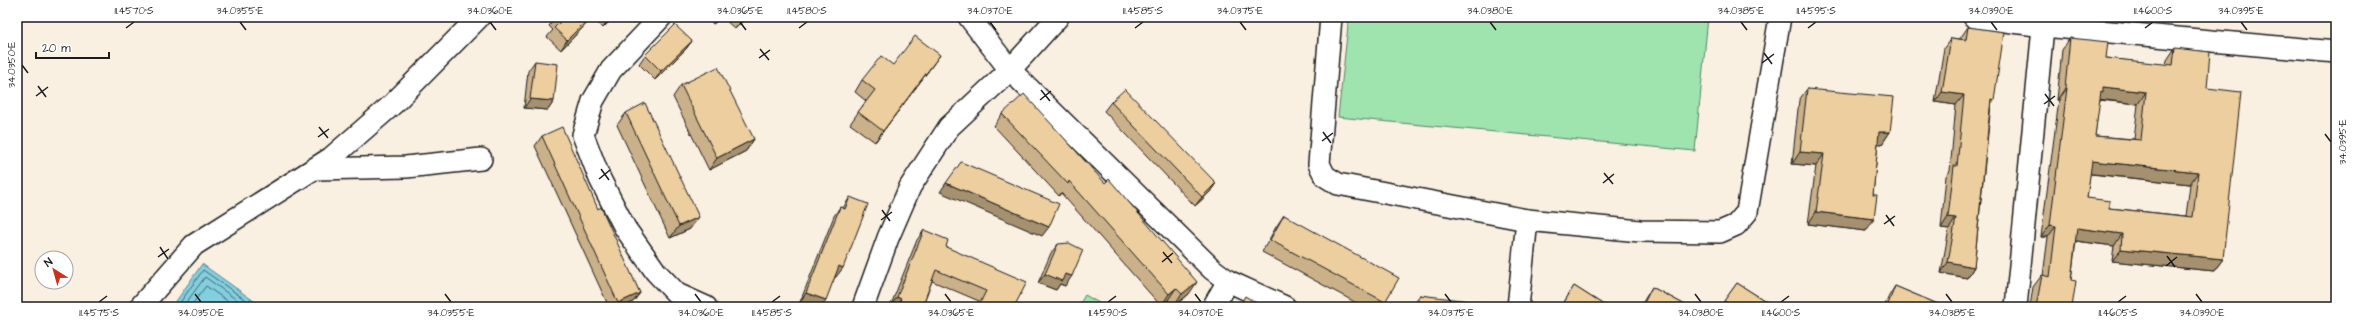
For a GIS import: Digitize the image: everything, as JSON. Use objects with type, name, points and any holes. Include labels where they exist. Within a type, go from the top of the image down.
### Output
[{"type":"street","points":[[140,307],[194,245],[316,169],[393,104],[479,17]]},
{"type":"street","points":[[660,17],[612,70],[593,101],[582,135],[600,179],[625,228],[656,272],[677,294],[706,307]]},
{"type":"street","points":[[969,17],[1010,70],[1183,242],[1228,281],[1285,307]]},
{"type":"street","points":[[863,307],[888,238],[910,187],[949,127],[1010,70],[1058,17]]},
{"type":"street","points":[[1331,17],[1319,164],[1325,176],[1338,184],[1527,220],[1640,231],[1720,232],[1736,225],[1747,212],[1780,17]]},
{"type":"street","points":[[1974,17],[2044,22],[2336,52]]},
{"type":"street","points":[[2016,307],[2044,22]]},
{"type":"street","points":[[316,169],[406,167],[481,159]]},
{"type":"street","points":[[1518,307],[1527,220]]},
{"type":"street","points":[[1214,307],[1228,281]]},
{"type":"green space","points":[[1349,17],[1708,17],[1695,151],[1338,117]]},
{"type":"green space","points":[[1085,295],[1106,307],[1078,307]]},
{"type":"water","points":[[202,264],[254,301],[250,307],[172,307]]},
{"type":"building","points":[[556,17],[590,17],[567,40],[554,28],[560,22]]},
{"type":"building","points":[[737,17],[744,17],[741,21]]},
{"type":"building","points":[[675,25],[692,41],[661,71],[645,55]]},
{"type":"building","points":[[1968,27],[2004,32],[1994,100],[1991,99],[1974,267],[1948,262],[1956,218],[1948,217],[1954,166],[1957,166],[1964,95],[1942,92],[1951,38],[1966,40]]},
{"type":"building","points":[[915,36],[940,55],[883,131],[858,112],[875,90],[862,80],[881,56],[893,65]]},
{"type":"building","points":[[2070,38],[2108,42],[2106,58],[2173,65],[2175,48],[2210,52],[2207,88],[2241,92],[2223,259],[2121,249],[2122,234],[2077,228],[2071,280],[2076,281],[2072,307],[2057,305],[2057,307],[2036,307],[2042,275],[2050,277],[2056,226],[2050,225],[2067,88],[2065,88]],"holes":[[[2103,87],[2146,92],[2141,140],[2095,136],[2101,91],[2103,92]],[[2092,161],[2198,172],[2193,217],[2109,208],[2110,201],[2087,198]]]},
{"type":"building","points":[[535,61],[558,64],[554,101],[530,99]]},
{"type":"building","points":[[718,67],[754,139],[717,158],[681,85]]},
{"type":"building","points":[[1125,89],[1216,183],[1202,197],[1111,102]]},
{"type":"building","points":[[1807,89],[1894,97],[1890,132],[1879,132],[1873,195],[1877,195],[1874,219],[1816,212],[1824,154],[1800,152]]},
{"type":"building","points":[[1024,94],[1105,183],[1109,179],[1197,282],[1182,294],[1176,288],[1169,294],[1069,181],[1068,184],[1002,114]]},
{"type":"building","points":[[645,103],[699,217],[679,226],[626,113]]},
{"type":"building","points":[[562,127],[598,209],[601,207],[640,293],[618,303],[542,136]]},
{"type":"building","points":[[961,162],[1059,204],[1049,227],[946,183]]},
{"type":"building","points":[[850,197],[868,204],[843,268],[839,266],[826,300],[806,293],[840,207],[845,209]]},
{"type":"building","points":[[1284,215],[1399,278],[1385,302],[1270,240]]},
{"type":"building","points":[[924,230],[948,240],[946,247],[1027,282],[1014,307],[978,307],[986,291],[936,270],[922,307],[897,307],[901,299],[897,297]]},
{"type":"building","points":[[1069,243],[1083,250],[1072,276],[1065,274],[1062,281],[1045,274],[1058,244]]},
{"type":"building","points":[[1737,283],[1775,307],[1734,307],[1724,301]]},
{"type":"building","points":[[1574,286],[1607,307],[1567,307],[1563,304]]},
{"type":"building","points":[[1895,286],[1945,307],[1887,307]]},
{"type":"building","points":[[1652,287],[1689,307],[1646,307],[1643,305]]},
{"type":"building","points":[[1420,295],[1486,303],[1485,307],[1418,307]]},
{"type":"building","points":[[1245,296],[1263,307],[1239,307]]}]
